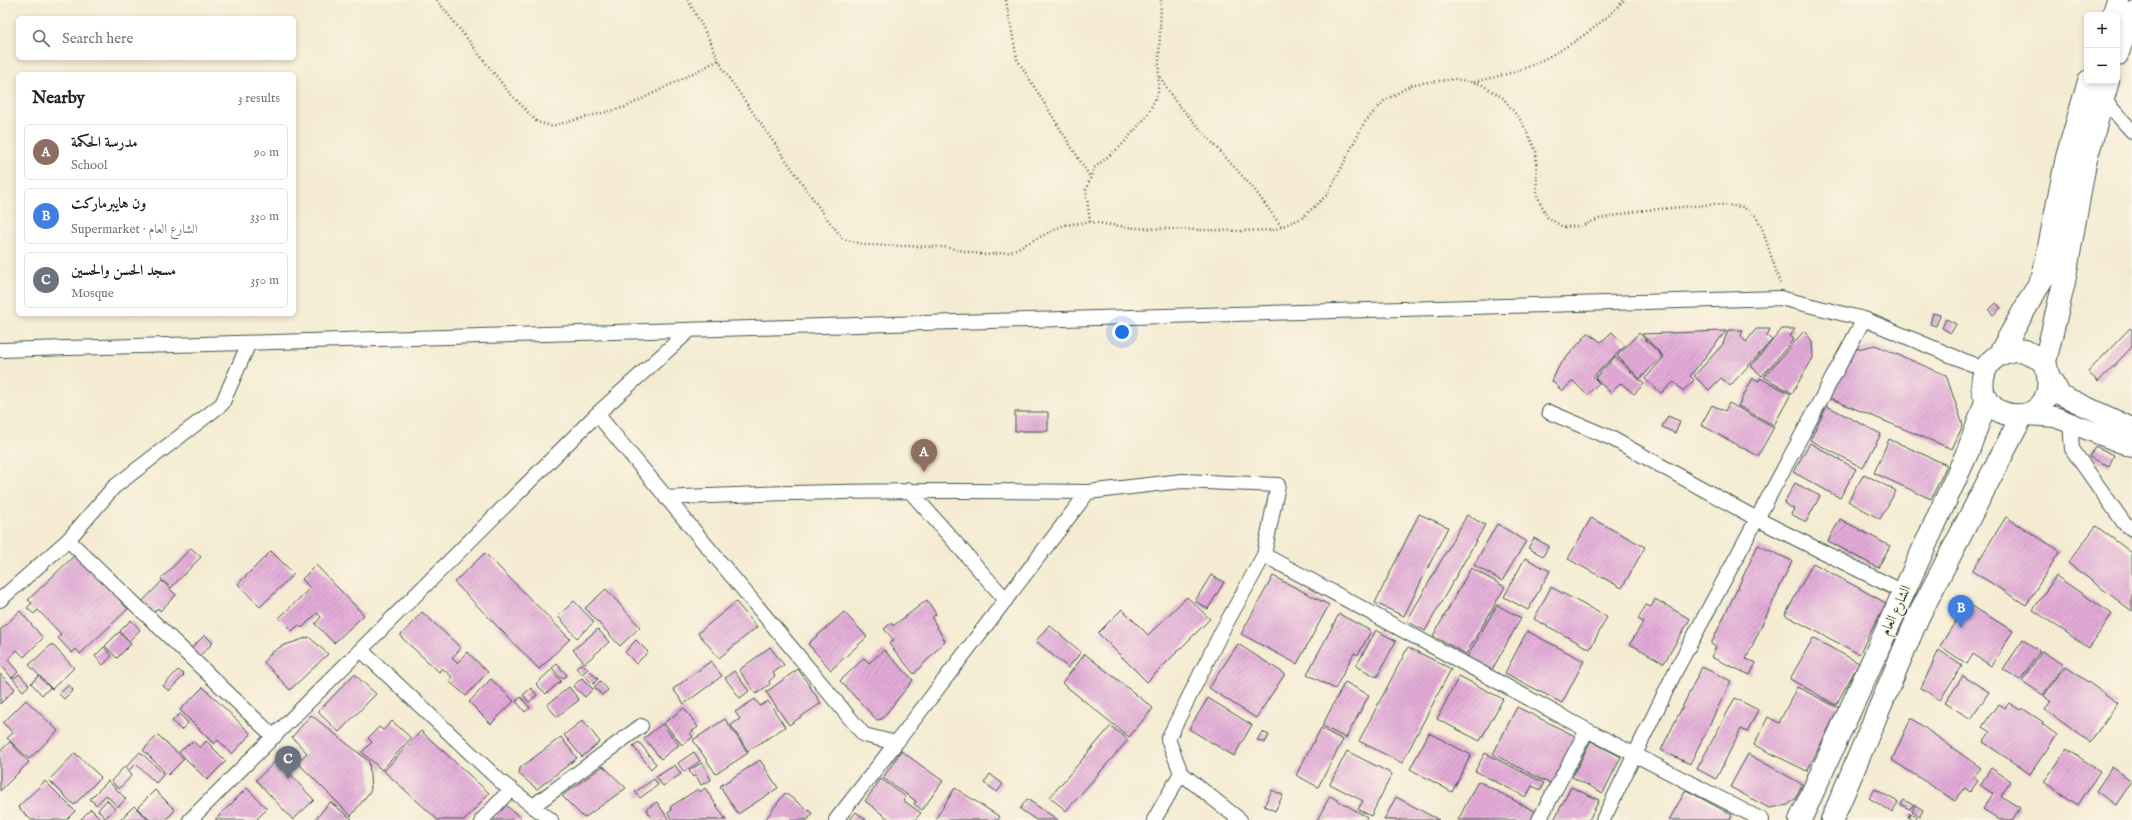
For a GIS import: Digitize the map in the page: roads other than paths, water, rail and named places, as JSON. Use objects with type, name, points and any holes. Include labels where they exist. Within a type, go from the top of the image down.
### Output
[{"type":"main road","points":[[2114,12],[2118,0]]},
{"type":"main road","points":[[2120,48],[2132,13]]},
{"type":"main road","points":[[2088,84],[2067,157],[2042,276],[1992,362],[1983,385],[1987,399],[1993,407],[2002,413],[2012,416],[2056,417],[2132,447]]},
{"type":"main road","points":[[2024,416],[2037,409],[2045,399],[2049,388],[2046,368],[2064,282],[2085,163],[2105,90]]},
{"type":"main road","points":[[1992,362],[2016,350],[2025,351],[2046,368],[2061,396],[2132,428]]},
{"type":"main road","name":"الشارع العام","points":[[1800,820],[1968,451],[1987,399]]},
{"type":"main road","name":"الشارع العام","points":[[1832,820],[1918,617],[2024,416]]},
{"type":"main road","points":[[1899,600],[1918,617]]},
{"type":"street","points":[[2105,90],[2132,131]]},
{"type":"street","points":[[0,350],[1772,299],[1786,300],[1864,319],[1992,362]]},
{"type":"street","points":[[1604,820],[1676,670],[1864,319]]},
{"type":"street","points":[[190,820],[597,414],[690,330]]},
{"type":"street","points":[[0,600],[68,540],[114,487],[222,404],[249,343]]},
{"type":"street","points":[[1548,412],[1611,438],[1899,600]]},
{"type":"street","points":[[597,414],[864,735],[896,744]]},
{"type":"street","points":[[2070,422],[2072,449],[2124,523],[2132,529]]},
{"type":"street","points":[[666,498],[768,492],[909,490],[1088,492],[1182,481],[1278,485],[1264,555],[1222,631],[1168,739],[1181,773],[1240,820]]},
{"type":"street","points":[[909,490],[1006,600]]},
{"type":"street","points":[[836,820],[896,744],[1088,492]]},
{"type":"street","points":[[68,540],[274,737]]},
{"type":"street","points":[[1264,555],[1587,730],[1761,820]]},
{"type":"street","points":[[361,650],[511,789],[551,820]]},
{"type":"street","points":[[533,806],[641,726]]},
{"type":"street","points":[[1539,820],[1587,730]]},
{"type":"street","points":[[1154,820],[1181,773]]},
{"type":"street","points":[[482,820],[511,789]]},
{"type":"place","name":"مدرسة الحكمة","points":[[924,472]]},
{"type":"place","name":"ون هايبرماركت","points":[[1961,628]]},
{"type":"place","name":"مسجد الحسن والحسين","points":[[288,779]]}]
